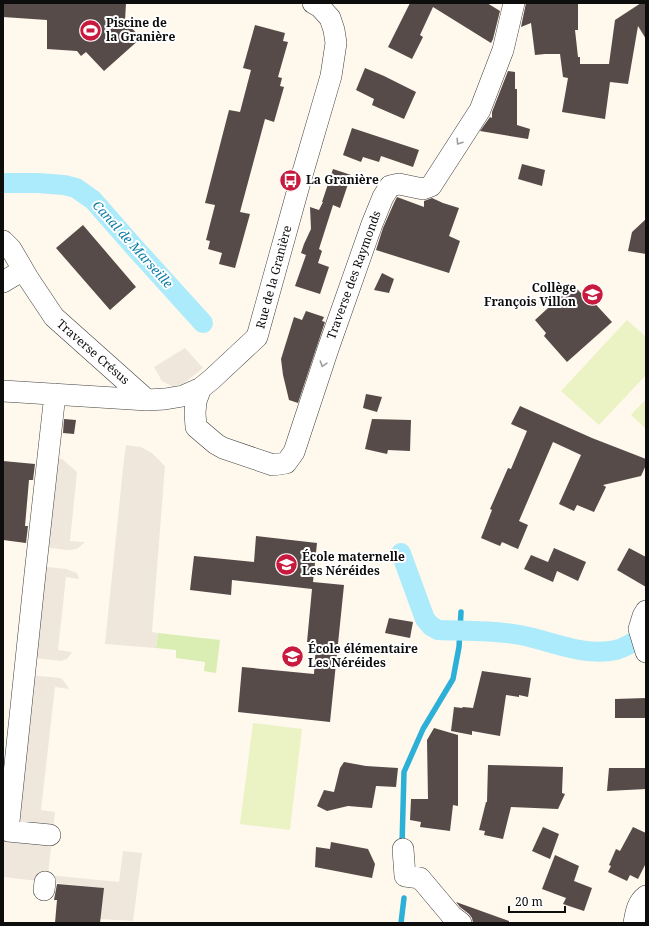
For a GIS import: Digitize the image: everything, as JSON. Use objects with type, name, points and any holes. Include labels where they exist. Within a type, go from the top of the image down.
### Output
[{"type":"street","name":"Rue de la Granière","points":[[3,391],[165,400],[183,396],[201,388],[257,337],[331,76],[336,43],[334,30],[330,18],[320,7],[313,3]]},
{"type":"street","name":"Traverse des Raymonds","points":[[201,388],[196,402],[196,426],[216,444],[223,448],[273,465],[286,462],[294,452],[328,349],[383,197],[390,186],[399,184],[423,189],[431,186],[480,110],[503,50],[514,3]]},
{"type":"street","name":"Traverse Crésus","points":[[3,241],[11,249],[54,317],[147,400]]},
{"type":"street","points":[[3,282],[23,270]]},
{"type":"street","points":[[50,835],[8,831],[55,394]]},
{"type":"street","points":[[642,620],[646,652]]},
{"type":"street","points":[[403,849],[405,876],[420,878],[452,916],[461,923]]},
{"type":"street","points":[[634,923],[636,911],[640,902],[646,896]]},
{"type":"green space","points":[[627,320],[646,337],[646,375],[599,425],[561,391]]},
{"type":"green space","points":[[646,399],[646,429],[631,415]]},
{"type":"green space","points":[[158,633],[220,640],[216,673],[204,671],[205,662],[176,658],[176,650],[156,648]]},
{"type":"green space","points":[[253,723],[302,729],[290,830],[240,824]]},
{"type":"shaded area","points":[[185,348],[203,368],[183,384],[173,387],[162,381],[154,367]]},
{"type":"shaded area","points":[[126,445],[141,447],[152,453],[165,466],[152,632],[158,633],[156,648],[105,644]]},
{"type":"shaded area","points":[[41,456],[62,459],[77,472],[70,541],[85,542],[77,549],[69,550],[30,546]]},
{"type":"shaded area","points":[[28,565],[66,569],[77,573],[79,579],[66,577],[58,650],[72,652],[67,659],[61,661],[18,656]]},
{"type":"shaded area","points":[[17,674],[61,678],[69,689],[55,687],[41,810],[55,812],[48,875],[119,882],[123,851],[142,853],[133,921],[100,919],[103,888],[3,877],[3,808]]},
{"type":"building","name":"Piscine de la Granière","points":[[3,3],[126,3],[125,21],[141,38],[104,71],[86,52],[81,56],[77,51],[47,49],[47,20],[3,17]]},
{"type":"building","points":[[410,3],[487,3],[500,11],[493,39],[491,43],[433,7],[420,35],[423,37],[412,59],[388,47]]},
{"type":"building","points":[[526,3],[578,3],[578,30],[575,30],[580,64],[609,64],[615,20],[641,3],[646,3],[646,39],[638,26],[628,84],[610,82],[605,119],[562,112],[568,78],[563,77],[560,54],[535,55],[531,23],[521,27]]},
{"type":"building","points":[[255,25],[285,33],[283,41],[288,42],[278,77],[282,78],[280,86],[284,87],[274,122],[265,119],[240,212],[250,214],[235,268],[219,264],[222,253],[208,249],[210,241],[206,240],[215,205],[205,203],[229,110],[240,112],[251,70],[243,68]]},
{"type":"building","points":[[365,68],[416,92],[404,119],[372,105],[374,99],[356,90]]},
{"type":"building","points":[[508,71],[515,72],[515,89],[517,89],[517,125],[530,129],[528,139],[480,131],[490,117],[492,118],[492,112]]},
{"type":"building","points":[[352,128],[419,150],[413,167],[381,156],[379,162],[363,157],[361,162],[343,155]]},
{"type":"building","points":[[522,164],[545,170],[542,186],[518,179]]},
{"type":"building","points":[[333,169],[351,175],[340,208],[333,205],[319,249],[322,251],[318,263],[329,267],[320,294],[295,286],[306,255],[301,253],[311,229],[310,207],[319,210],[323,202]]},
{"type":"building","points":[[397,197],[424,207],[424,201],[432,198],[459,208],[449,236],[460,241],[449,273],[376,250],[383,228]]},
{"type":"building","points":[[646,219],[646,254],[628,251],[632,232]]},
{"type":"building","points":[[83,225],[136,287],[110,310],[56,248]]},
{"type":"building","points":[[382,273],[394,279],[389,293],[374,290]]},
{"type":"building","points":[[573,285],[586,298],[588,296],[612,322],[567,362],[544,336],[546,333],[535,320]]},
{"type":"building","points":[[306,311],[324,317],[322,321],[325,322],[298,403],[289,400],[281,359],[294,317],[302,320]]},
{"type":"building","points":[[366,394],[382,397],[377,412],[363,408]]},
{"type":"building","points":[[520,406],[592,438],[646,459],[646,465],[641,476],[603,485],[606,487],[594,512],[577,505],[574,511],[559,504],[581,455],[553,442],[519,521],[528,525],[518,549],[502,542],[500,546],[481,538],[492,510],[490,509],[508,468],[511,469],[527,431],[511,424]]},
{"type":"building","points":[[64,419],[76,420],[74,434],[63,433]]},
{"type":"building","points":[[372,419],[411,420],[410,451],[388,450],[387,454],[365,449]]},
{"type":"building","points":[[3,461],[35,464],[33,480],[29,480],[25,526],[28,526],[26,543],[3,540]]},
{"type":"building","points":[[256,536],[317,543],[313,582],[344,585],[330,722],[238,712],[242,667],[314,674],[316,643],[307,642],[312,589],[232,580],[231,595],[190,590],[194,556],[254,562]]},
{"type":"building","points":[[554,548],[586,562],[578,581],[557,571],[553,582],[524,569],[531,555],[548,562]]},
{"type":"building","points":[[629,548],[646,557],[646,587],[617,570]]},
{"type":"building","points":[[389,618],[413,622],[410,638],[385,633]]},
{"type":"building","points":[[482,671],[531,678],[528,697],[506,695],[500,736],[472,731],[472,735],[451,731],[454,707],[473,708]]},
{"type":"building","points":[[646,698],[646,718],[615,718],[615,699]]},
{"type":"building","points":[[434,728],[458,735],[458,806],[453,805],[450,831],[420,827],[421,822],[410,820],[411,799],[428,799],[427,740]]},
{"type":"building","points":[[344,762],[366,766],[398,768],[396,787],[376,786],[372,808],[348,806],[327,811],[317,806],[324,790],[334,792],[340,768]]},
{"type":"building","points":[[488,765],[563,767],[562,793],[565,794],[558,809],[511,807],[503,839],[484,835],[485,831],[479,830],[487,802]]},
{"type":"building","points":[[609,768],[646,768],[646,789],[607,791]]},
{"type":"building","points":[[543,827],[559,834],[550,859],[532,851]]},
{"type":"building","points":[[633,827],[646,833],[646,863],[638,879],[630,875],[627,881],[608,872],[611,866],[609,865],[616,849],[620,851]]},
{"type":"building","points":[[331,842],[368,849],[375,864],[372,878],[315,867],[316,847],[330,849]]},
{"type":"building","points":[[555,855],[579,866],[574,881],[592,888],[584,911],[563,904],[566,898],[542,889]]},
{"type":"building","points":[[57,884],[104,888],[100,923],[55,923],[57,900],[54,900]]},
{"type":"building","points":[[456,902],[509,921],[509,923],[473,923],[469,914]]},
{"type":"waterway","name":"Canal de Marseille","points":[[3,183],[38,183],[64,185],[76,188],[93,200],[203,323]]},
{"type":"waterway","name":"Canal de Marseille","points":[[401,553],[425,619],[431,626],[438,630],[510,633],[580,650],[604,652],[620,649],[646,634]]},
{"type":"waterway","points":[[402,845],[404,772],[423,729],[453,679],[459,647],[461,612]]},
{"type":"waterway","points":[[401,923],[404,898]]},
{"type":"place","name":"Piscine de la Granière","points":[[90,30]]},
{"type":"place","name":"La Granière","points":[[290,180]]},
{"type":"place","name":"Collège François Villon","points":[[592,295]]},
{"type":"place","name":"École maternelle Les Néréides","points":[[287,564]]},
{"type":"place","name":"École élémentaire Les Néréides","points":[[292,656]]}]
